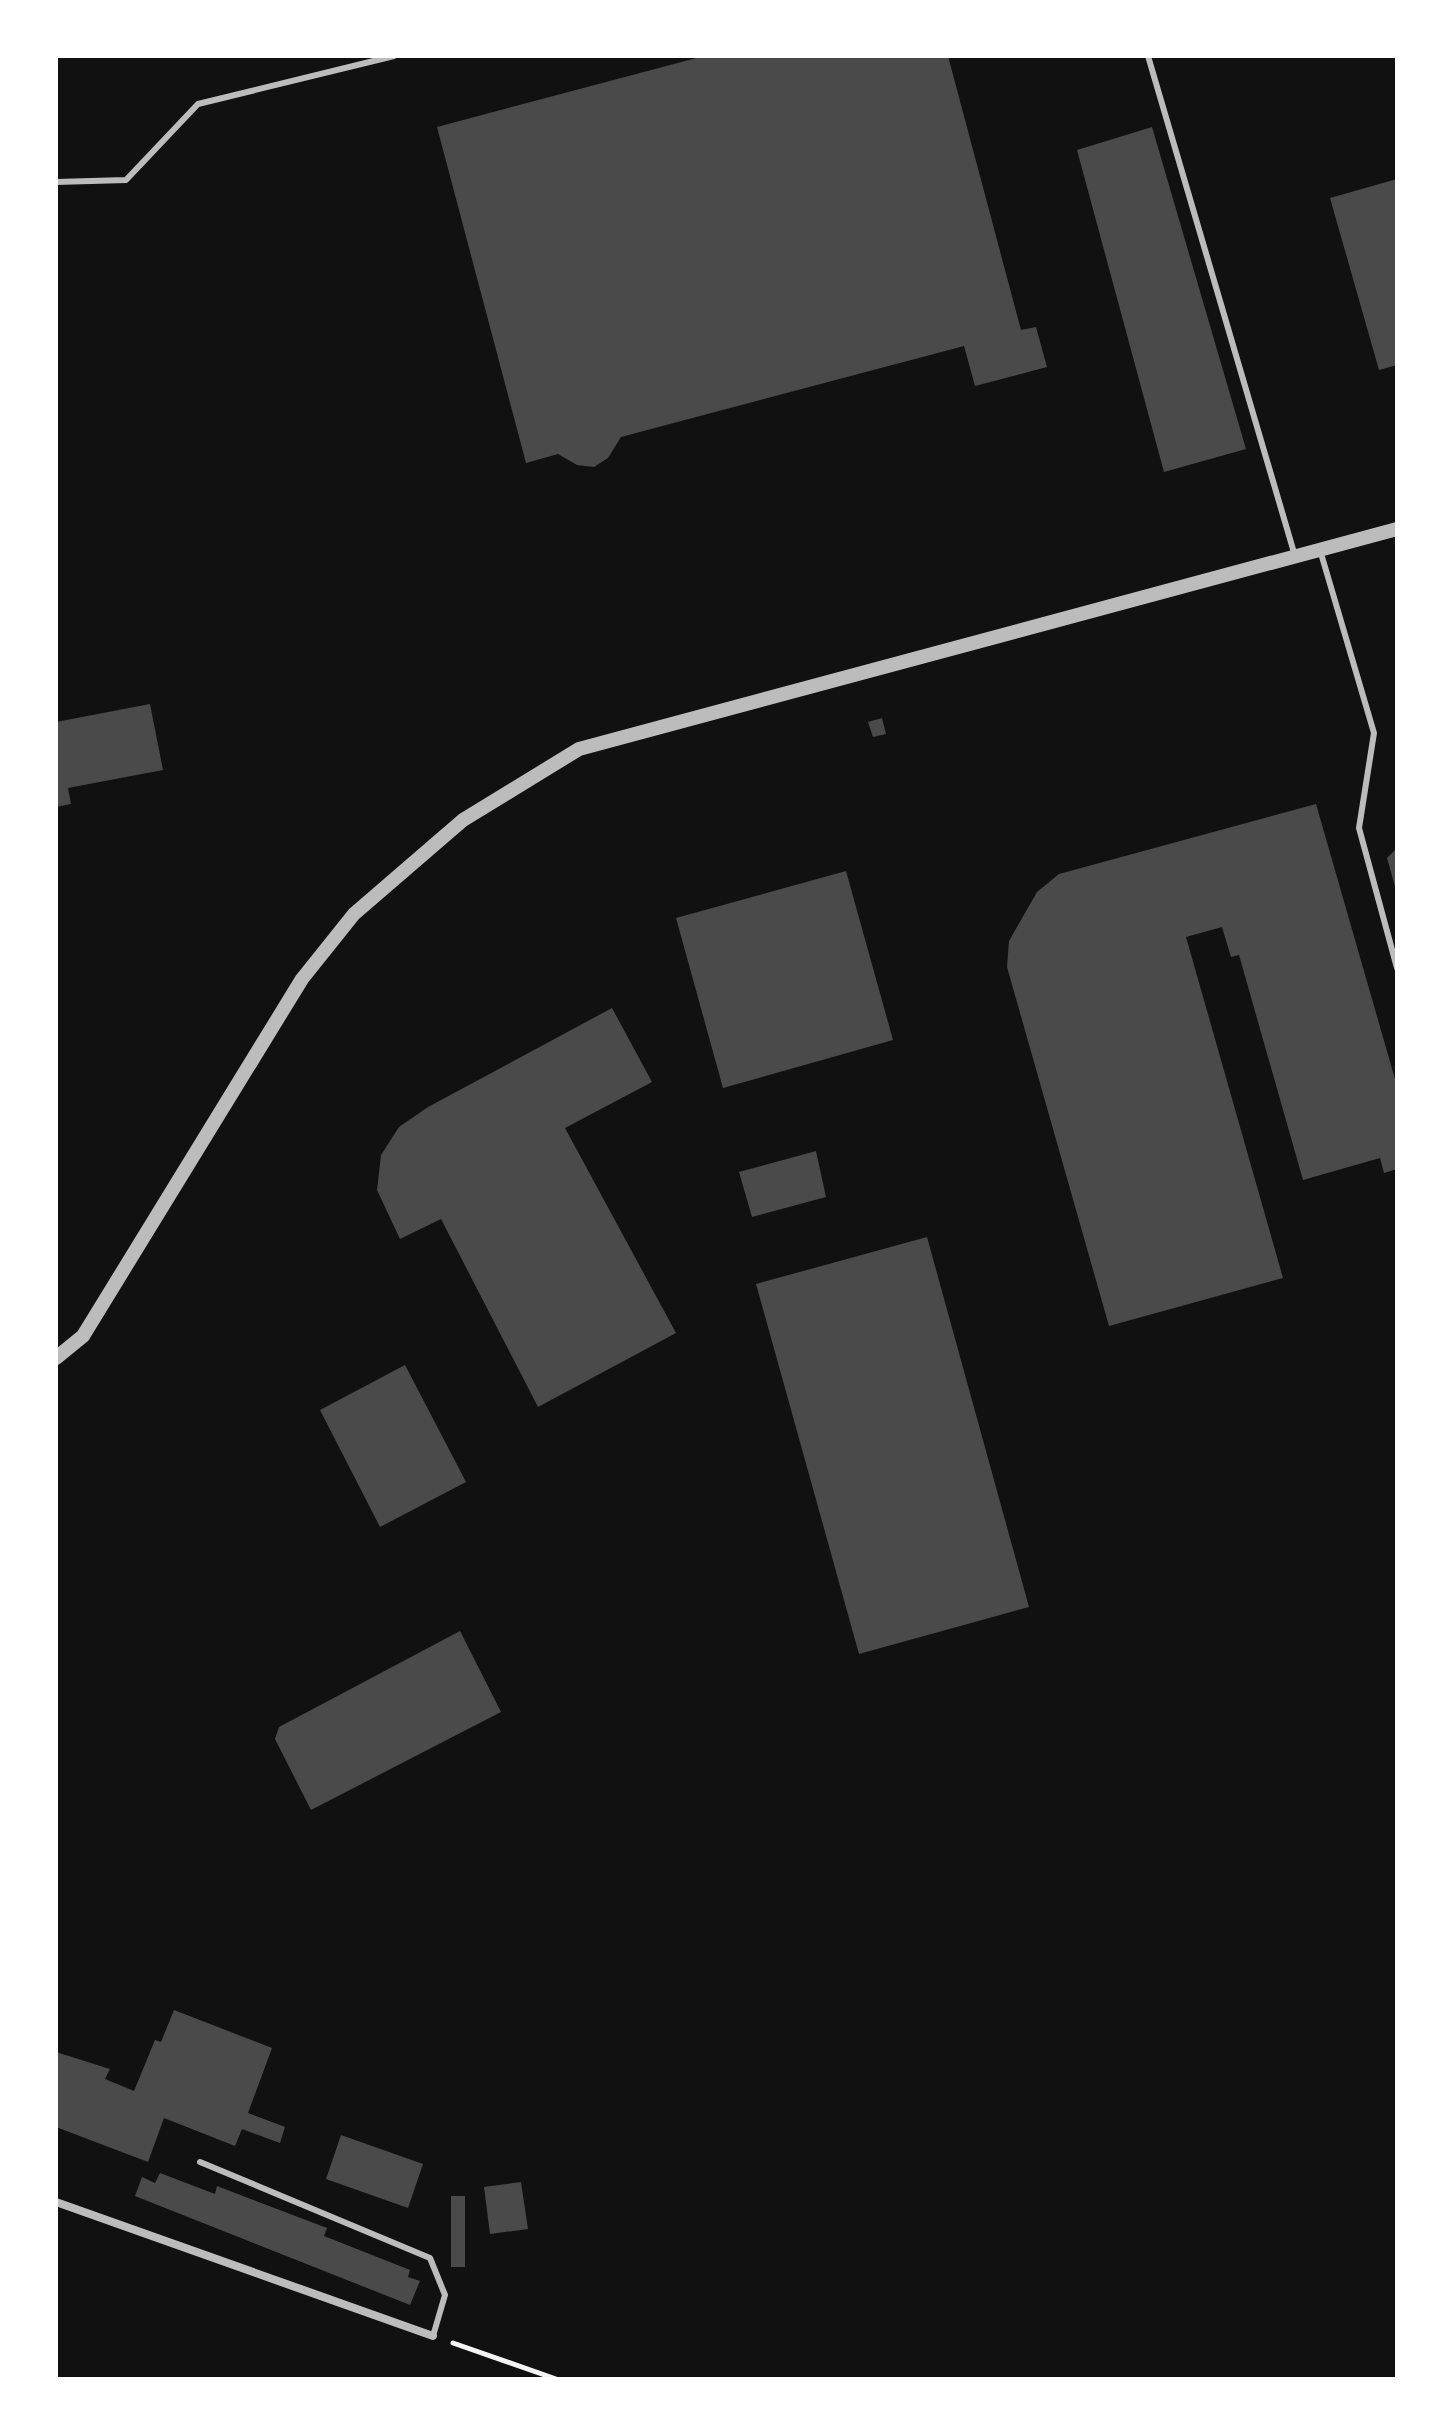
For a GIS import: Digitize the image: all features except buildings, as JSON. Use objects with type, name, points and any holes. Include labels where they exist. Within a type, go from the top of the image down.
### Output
[{"type":"street","points":[[56,1358],[83,1336],[302,979],[354,914],[463,820],[579,749],[1397,529]]},
{"type":"street","points":[[56,2202],[433,2336]]},
{"type":"lane","points":[[56,182],[126,180],[198,104],[394,56]]},
{"type":"lane","points":[[1148,56],[1295,556]]},
{"type":"lane","points":[[1319,550],[1374,733],[1359,828],[1397,968]]},
{"type":"lane","points":[[200,2162],[430,2258],[445,2295],[433,2336]]},
{"type":"path","points":[[433,2336],[556,2379]]}]
